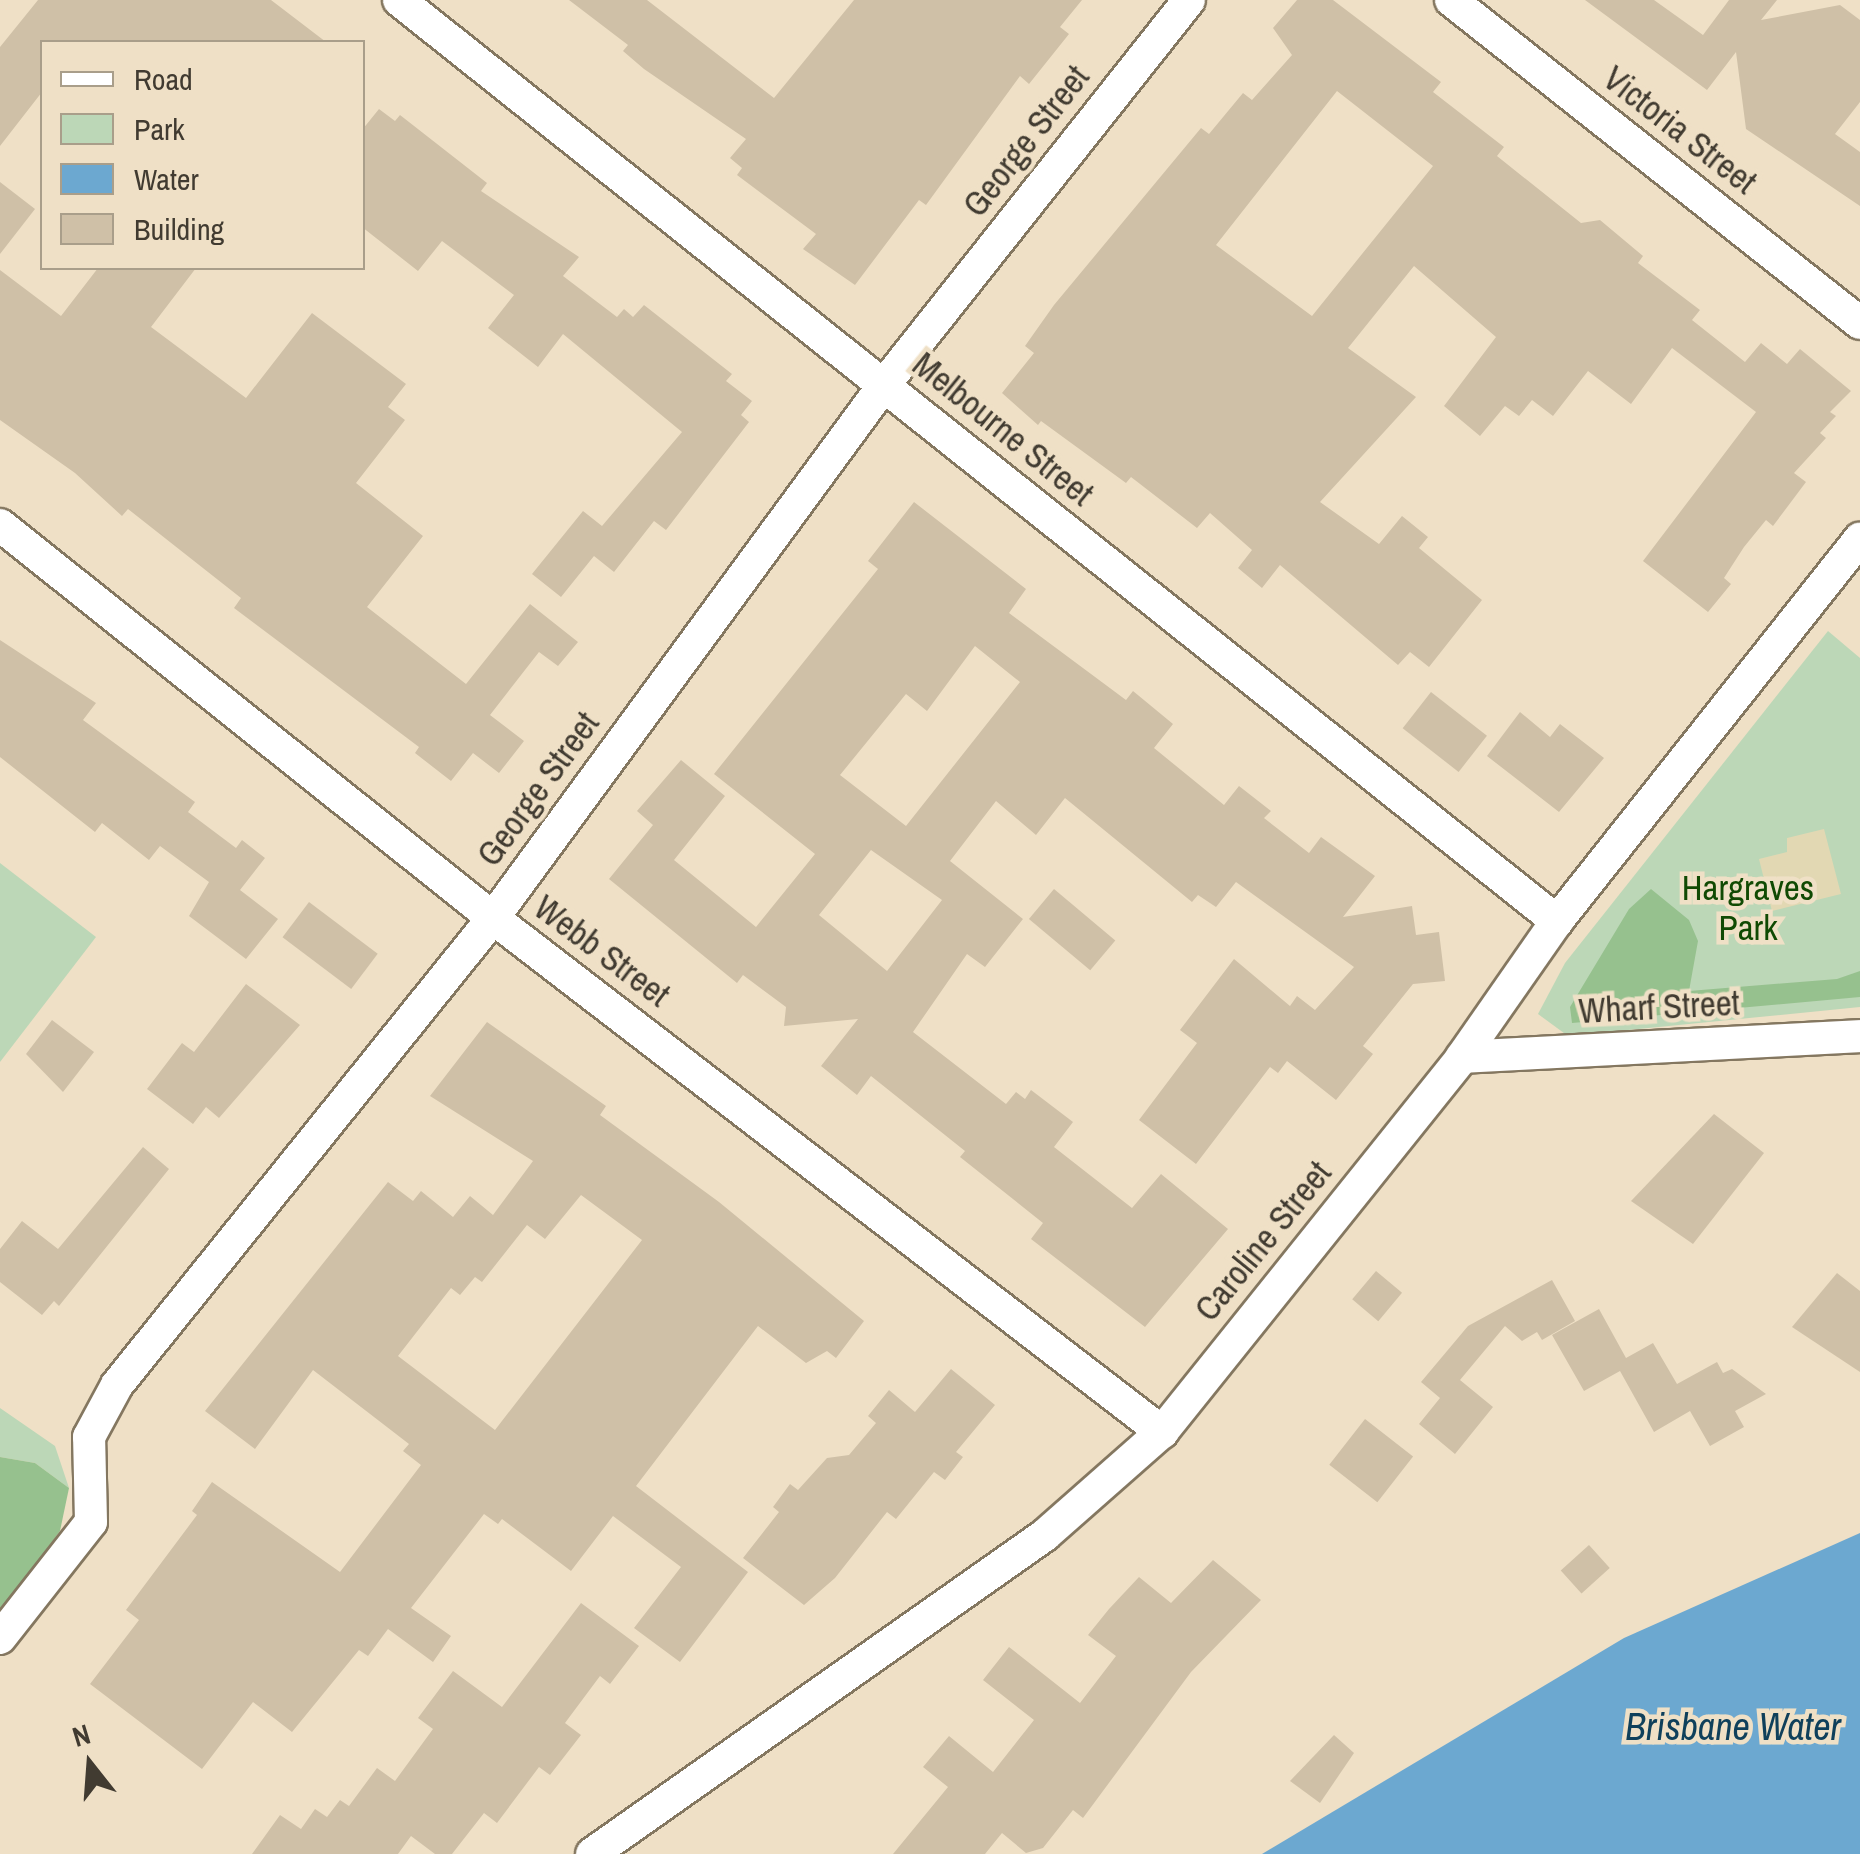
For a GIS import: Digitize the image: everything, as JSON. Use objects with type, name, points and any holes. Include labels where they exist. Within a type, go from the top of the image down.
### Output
[{"type":"street","name":"Melbourne Street","points":[[398,0],[1557,921]]},
{"type":"street","name":"George Street","points":[[0,1638],[91,1522],[90,1437],[117,1385],[493,918],[884,386],[1189,0]]},
{"type":"street","name":"Victoria Street","points":[[1451,0],[1860,323]]},
{"type":"street","name":"Webb Street","points":[[0,525],[493,918],[1162,1432]]},
{"type":"street","name":"Caroline Street","points":[[592,1854],[1045,1535],[1162,1432],[1462,1057],[1557,921],[1860,539]]},
{"type":"street","name":"Wharf Street","points":[[1462,1057],[1860,1036]]},
{"type":"green space","name":"Hargraves Park","points":[[1828,631],[1860,658],[1860,1007],[1568,1036],[1538,1014],[1565,963]]},
{"type":"green space","points":[[0,863],[96,937],[0,1062]]},
{"type":"green space","points":[[1651,889],[1689,920],[1698,941],[1689,991],[1837,979],[1860,971],[1860,997],[1572,1023],[1570,1007],[1629,909]]},
{"type":"green space","points":[[0,1408],[55,1446],[69,1488],[35,1463],[0,1457]]},
{"type":"green space","points":[[0,1457],[35,1463],[69,1488],[60,1531],[0,1613]]},
{"type":"sand","points":[[1824,829],[1841,894],[1772,911],[1759,859],[1787,852],[1787,838]]},
{"type":"water","name":"Brisbane Water","points":[[1860,1533],[1860,1854],[1262,1854],[1624,1638]]},
{"type":"building","points":[[38,0],[271,0],[323,40],[40,40],[40,95],[0,146],[0,47]]},
{"type":"building","points":[[569,0],[647,0],[774,98],[854,0],[1082,0],[1060,27],[1069,34],[1029,84],[1020,76],[926,205],[919,200],[855,285],[803,249],[816,234],[737,175],[742,168],[730,158],[746,139],[644,69],[623,51],[628,45]]},
{"type":"building","points":[[1297,0],[1333,0],[1441,82],[1433,92],[1504,147],[1497,156],[1581,223],[1600,220],[1643,256],[1638,263],[1700,310],[1692,320],[1745,362],[1761,343],[1787,364],[1800,349],[1851,391],[1830,412],[1836,416],[1820,433],[1826,438],[1794,473],[1806,482],[1773,526],[1766,520],[1744,547],[1724,578],[1731,584],[1708,612],[1643,561],[1756,412],[1672,348],[1631,404],[1588,371],[1553,416],[1532,400],[1519,416],[1505,406],[1480,436],[1444,406],[1496,337],[1414,266],[1348,348],[1416,397],[1320,502],[1379,544],[1402,516],[1428,537],[1419,548],[1482,600],[1429,667],[1410,652],[1398,665],[1280,565],[1262,588],[1238,568],[1252,550],[1210,513],[1197,528],[1131,477],[1126,483],[1041,421],[1038,425],[1002,393],[1034,353],[1025,346],[1054,305],[1201,128],[1209,134],[1243,93],[1252,100],[1292,55],[1273,28]],"holes":[[[1337,91],[1433,166],[1312,316],[1216,245]]]},
{"type":"building","points":[[1585,0],[1654,0],[1703,35],[1729,0],[1777,0],[1761,20],[1840,5],[1860,20],[1860,102],[1835,134],[1860,152],[1860,206],[1746,129],[1736,52],[1707,90]]},
{"type":"building","points":[[379,109],[395,121],[400,115],[487,183],[481,191],[579,257],[563,276],[617,317],[624,309],[633,317],[644,305],[732,374],[726,381],[752,401],[741,415],[749,422],[666,530],[654,521],[614,572],[594,556],[561,597],[532,574],[583,511],[602,526],[682,432],[563,334],[538,367],[488,328],[514,295],[442,241],[418,271],[365,229],[365,126]]},
{"type":"building","points":[[0,182],[35,209],[0,254]]},
{"type":"building","points":[[0,270],[61,316],[96,270],[194,270],[151,327],[246,398],[312,313],[406,384],[388,407],[405,420],[356,483],[423,536],[367,607],[466,684],[530,604],[578,642],[558,666],[539,652],[490,715],[524,741],[499,773],[473,753],[451,781],[415,753],[419,747],[234,608],[241,598],[128,509],[122,516],[75,473],[0,420]]},
{"type":"building","points":[[914,502],[1026,589],[1009,613],[1126,700],[1133,691],[1173,724],[1154,748],[1224,805],[1239,786],[1271,811],[1264,818],[1309,853],[1321,837],[1375,876],[1343,917],[1412,906],[1416,935],[1439,932],[1445,981],[1413,984],[1363,1046],[1373,1054],[1336,1100],[1287,1061],[1278,1073],[1270,1067],[1196,1164],[1139,1120],[1197,1043],[1180,1030],[1234,959],[1290,1006],[1297,996],[1315,1010],[1354,967],[1236,882],[1216,907],[1198,895],[1192,902],[1065,798],[1036,835],[996,801],[950,861],[1023,919],[985,967],[967,954],[913,1032],[1006,1104],[1016,1092],[1025,1099],[1031,1090],[1073,1122],[1054,1147],[1132,1208],[1161,1174],[1228,1229],[1145,1327],[1031,1239],[1043,1223],[960,1157],[965,1151],[871,1076],[857,1095],[821,1066],[858,1019],[784,1026],[786,1007],[743,975],[737,983],[609,879],[653,825],[637,811],[681,760],[725,796],[674,860],[756,927],[815,854],[714,774],[878,569],[868,561]],"holes":[[[975,646],[1020,682],[906,826],[840,775],[906,694],[927,711]],[[871,850],[942,900],[887,971],[819,915]]]},
{"type":"building","points":[[0,640],[96,703],[83,720],[195,802],[188,812],[236,848],[242,840],[265,858],[240,890],[278,919],[246,959],[189,916],[209,882],[160,846],[149,860],[102,823],[95,832],[0,757]]},
{"type":"building","points":[[1431,692],[1487,736],[1459,772],[1403,728]]},
{"type":"building","points":[[1520,712],[1550,737],[1560,724],[1604,758],[1559,812],[1487,756]]},
{"type":"building","points":[[1054,889],[1115,940],[1090,970],[1029,919]]},
{"type":"building","points":[[309,902],[378,954],[351,989],[283,937]]},
{"type":"building","points":[[246,984],[300,1025],[219,1118],[206,1107],[193,1124],[147,1089],[182,1043],[194,1052]]},
{"type":"building","points":[[52,1020],[94,1052],[63,1092],[26,1054]]},
{"type":"building","points":[[487,1022],[606,1106],[600,1115],[719,1202],[864,1321],[836,1358],[827,1351],[806,1363],[758,1326],[636,1486],[748,1572],[680,1662],[634,1628],[681,1567],[613,1516],[571,1571],[502,1519],[498,1524],[484,1514],[411,1608],[451,1636],[433,1662],[388,1629],[368,1656],[359,1650],[292,1732],[253,1702],[202,1769],[90,1684],[139,1620],[126,1610],[197,1515],[192,1511],[212,1482],[340,1572],[421,1465],[403,1451],[409,1444],[313,1370],[255,1449],[205,1411],[388,1182],[413,1201],[421,1191],[453,1217],[470,1196],[493,1215],[533,1161],[430,1096]],"holes":[[[581,1195],[642,1240],[495,1430],[398,1356],[451,1288],[460,1295],[475,1277],[482,1282],[527,1225],[545,1239]]]},
{"type":"building","points":[[1714,1114],[1764,1153],[1693,1244],[1631,1201]]},
{"type":"building","points":[[143,1147],[169,1169],[59,1306],[54,1301],[42,1315],[0,1282],[0,1249],[22,1221],[58,1249]]},
{"type":"building","points":[[1376,1271],[1402,1293],[1378,1321],[1352,1299]]},
{"type":"building","points":[[1837,1273],[1860,1291],[1860,1372],[1792,1327]]},
{"type":"building","points":[[1552,1280],[1575,1321],[1542,1340],[1537,1332],[1522,1341],[1505,1326],[1460,1380],[1493,1407],[1455,1454],[1419,1424],[1440,1398],[1421,1382],[1468,1326]]},
{"type":"building","points":[[1599,1309],[1626,1358],[1653,1343],[1677,1384],[1717,1362],[1723,1373],[1732,1369],[1766,1394],[1735,1411],[1744,1427],[1710,1446],[1690,1411],[1654,1432],[1620,1371],[1584,1391],[1552,1335]]},
{"type":"building","points":[[951,1369],[995,1405],[956,1452],[963,1457],[945,1480],[934,1472],[896,1519],[887,1512],[835,1578],[804,1605],[743,1558],[779,1512],[773,1507],[790,1484],[798,1490],[827,1458],[849,1455],[876,1423],[868,1416],[889,1390],[915,1412]]},
{"type":"building","points":[[1365,1419],[1413,1457],[1377,1502],[1329,1465]]},
{"type":"building","points":[[1589,1545],[1610,1568],[1582,1593],[1561,1570]]},
{"type":"building","points":[[1213,1560],[1261,1600],[1191,1672],[1083,1818],[1073,1810],[1043,1848],[1026,1853],[1002,1833],[985,1854],[893,1854],[948,1787],[923,1767],[949,1736],[993,1772],[1034,1720],[983,1680],[1009,1647],[1080,1703],[1116,1656],[1088,1635],[1109,1609],[1139,1577],[1171,1603]]},
{"type":"building","points":[[581,1603],[639,1646],[610,1684],[600,1676],[565,1723],[581,1735],[550,1775],[539,1767],[497,1823],[484,1813],[452,1854],[435,1854],[411,1836],[398,1854],[252,1854],[280,1815],[301,1829],[315,1809],[327,1817],[340,1800],[349,1806],[377,1768],[395,1781],[433,1729],[418,1718],[453,1671],[502,1707]]},
{"type":"building","points":[[1334,1735],[1354,1753],[1320,1803],[1290,1781]]}]
